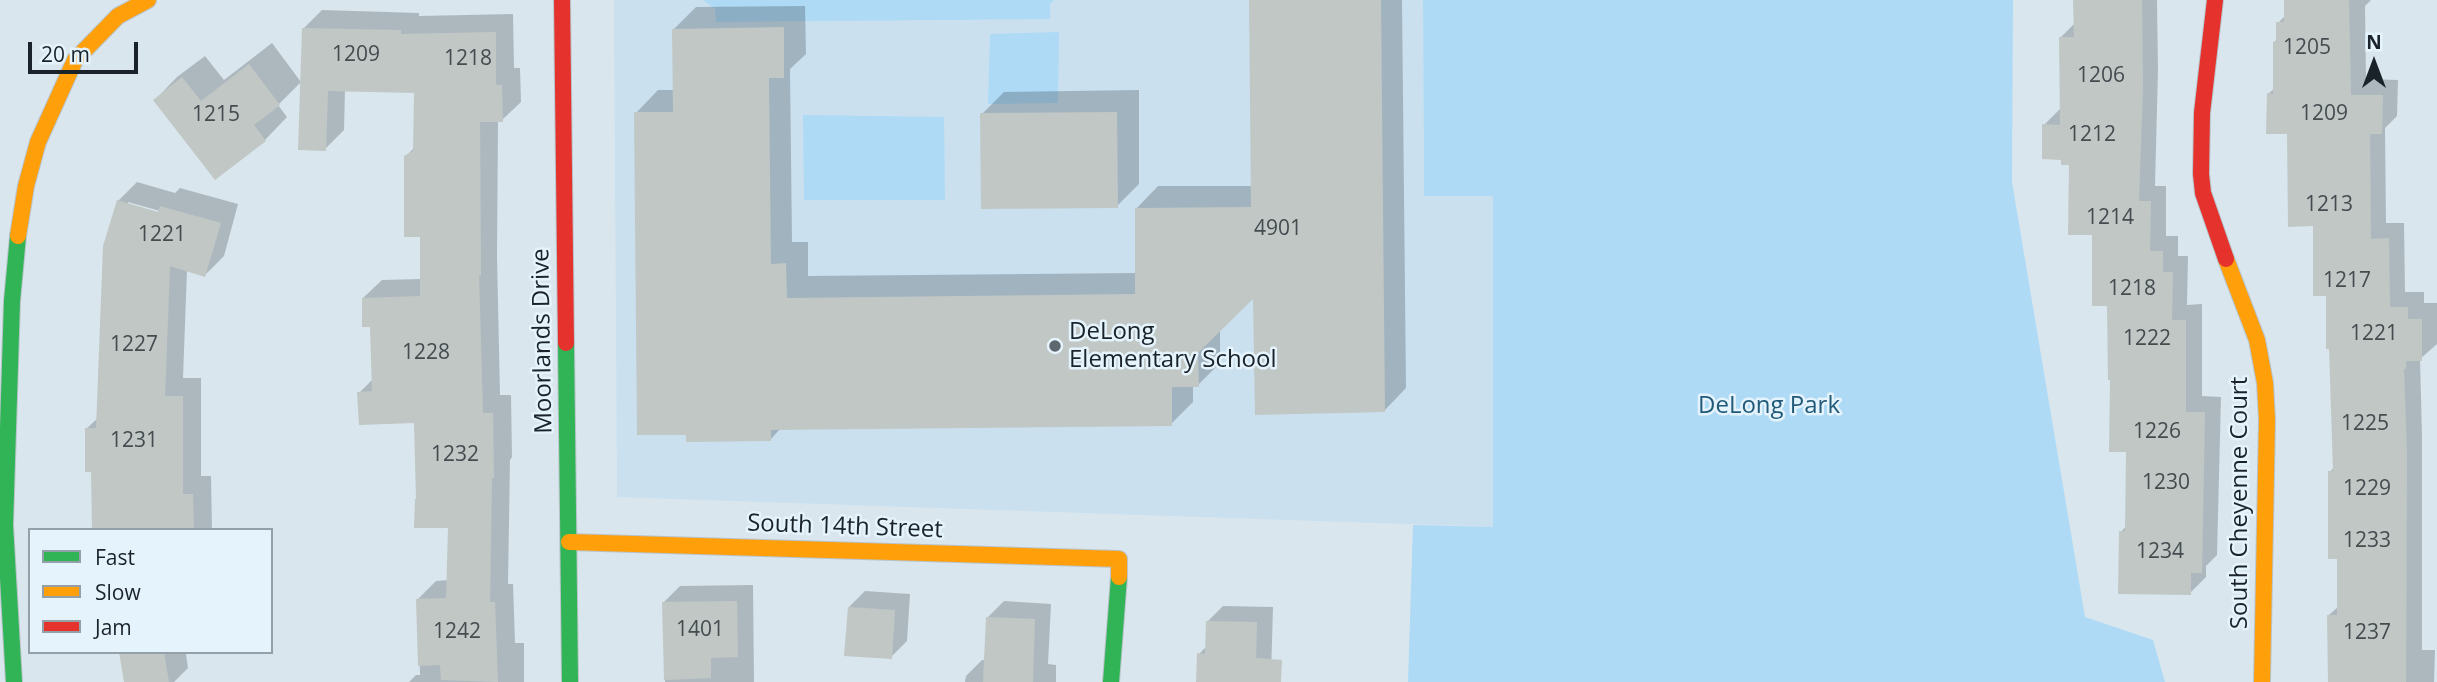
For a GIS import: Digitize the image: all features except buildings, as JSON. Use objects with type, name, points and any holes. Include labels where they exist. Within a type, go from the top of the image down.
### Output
[{"type":"street","points":[[15,682],[5,525],[12,301],[26,186],[38,142],[75,60],[118,16],[148,0]]},
{"type":"street","name":"Moorlands Drive","points":[[562,0],[570,682]]},
{"type":"street","name":"South Cheyenne Court","points":[[2215,0],[2202,113],[2201,174],[2203,193],[2214,229],[2258,340],[2265,383],[2267,420],[2262,682]]},
{"type":"street","name":"South 14th Street","points":[[569,542],[1119,559],[1111,682]]},
{"type":"shaded area","name":"DeLong Elementary School","points":[[614,0],[1423,0],[1424,195],[1493,195],[1493,527],[617,497]]},
{"type":"green space","points":[[703,0],[1054,0],[1050,4],[1050,19],[716,22],[715,9]]},
{"type":"green space","name":"DeLong Park","points":[[1423,0],[2013,0],[2012,182],[2085,617],[2153,640],[2165,682],[1408,682],[1413,525],[1493,527],[1493,196],[1424,196]]},
{"type":"green space","points":[[1059,32],[1058,103],[988,104],[990,34]]},
{"type":"green space","points":[[803,115],[944,117],[945,200],[804,200]]},
{"type":"traffic: fast","points":[[14,682],[5,525],[12,301],[18,236]]},
{"type":"traffic: fast","points":[[566,343],[570,682]]},
{"type":"traffic: fast","points":[[1111,682],[1119,577]]},
{"type":"traffic: slow","points":[[18,236],[26,186],[38,142],[75,60],[118,16],[148,0]]},
{"type":"traffic: slow","points":[[2226,259],[2257,340],[2265,383],[2267,420],[2262,682]]},
{"type":"traffic: slow","points":[[569,542],[1119,559],[1119,577]]},
{"type":"traffic: jam","points":[[562,0],[566,343]]},
{"type":"traffic: jam","points":[[2215,0],[2202,113],[2201,174],[2203,193],[2226,259]]},
{"type":"place","name":"DeLong Elementary School","points":[[1055,346]]}]
